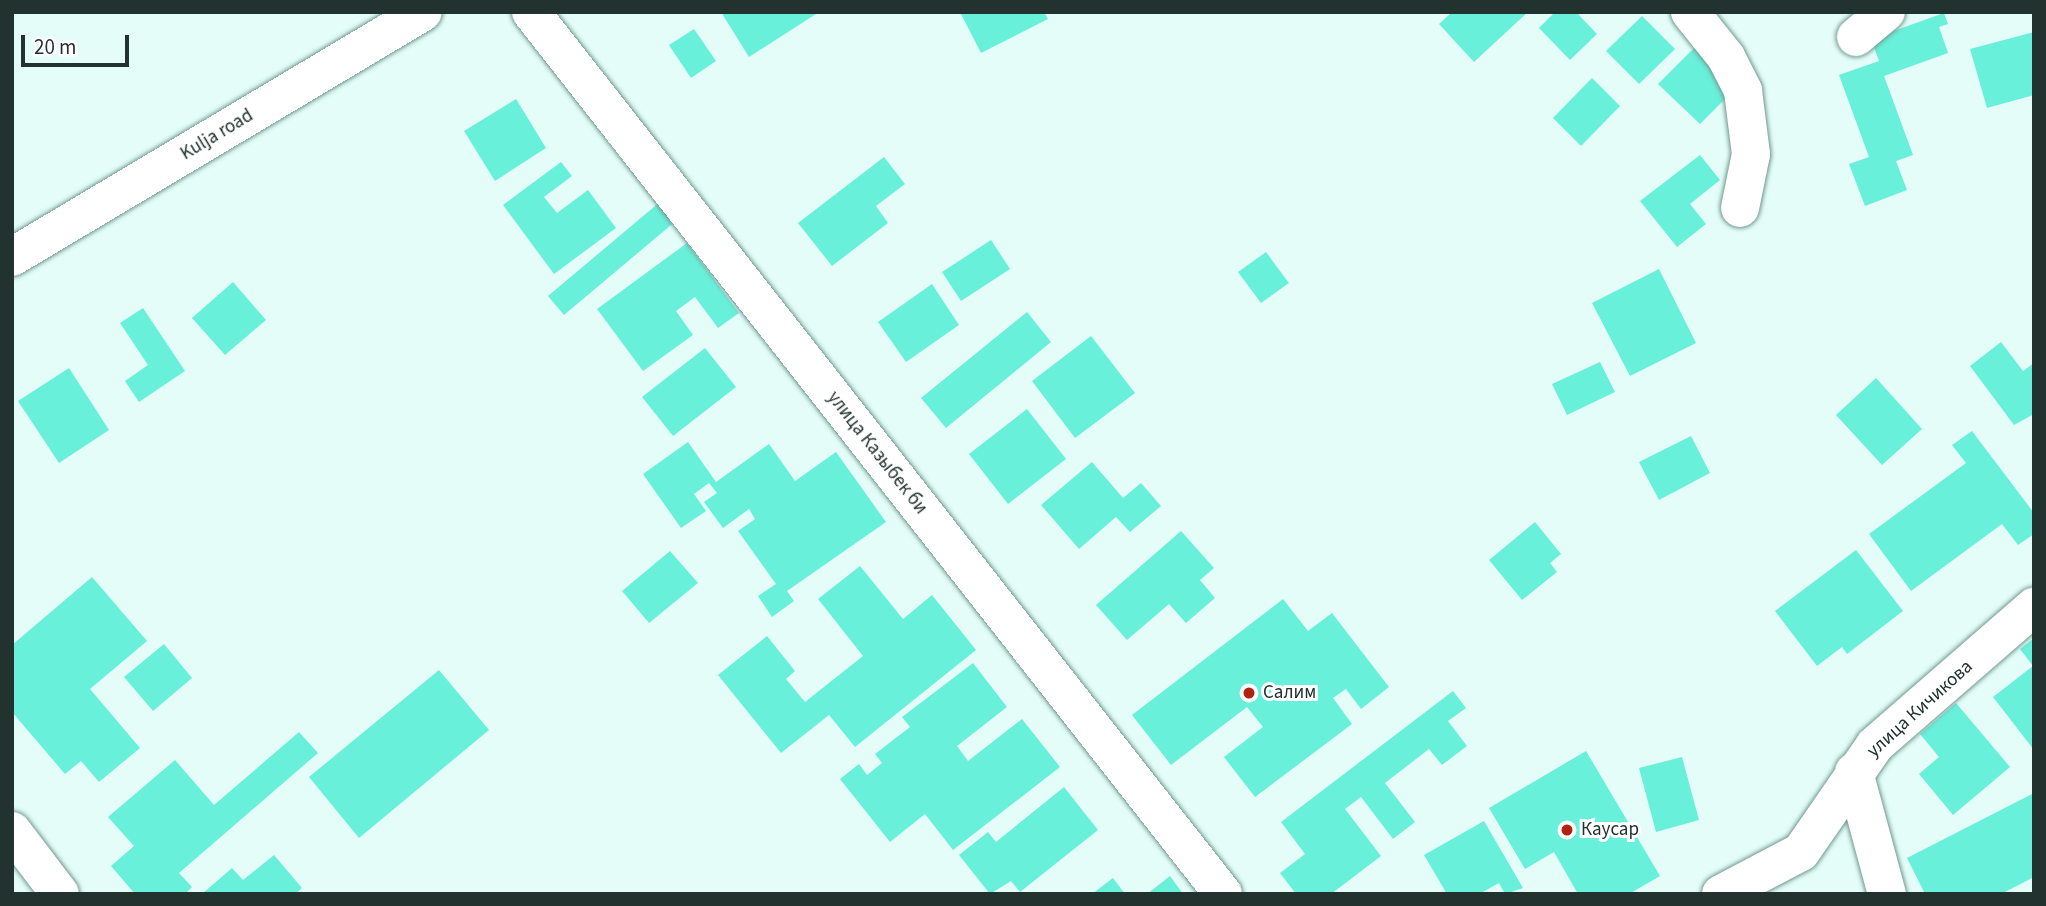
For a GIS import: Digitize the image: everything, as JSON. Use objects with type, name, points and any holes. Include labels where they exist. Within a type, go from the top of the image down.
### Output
[{"type":"street","name":"Kulja road","points":[[12,257],[423,12]]},
{"type":"street","name":"улица Казыбек би","points":[[531,12],[1223,894]]},
{"type":"street","points":[[1690,12],[1726,57],[1743,91],[1751,155],[1740,208]]},
{"type":"street","points":[[1856,37],[1886,12]]},
{"type":"street","name":"улица Кичикова","points":[[1721,894],[1801,852],[1875,745],[2034,607]]},
{"type":"street","points":[[1854,772],[1887,894]]},
{"type":"street","points":[[12,831],[60,894]]},
{"type":"building","points":[[721,12],[819,12],[749,57]]},
{"type":"building","points":[[960,12],[1044,12],[1048,19],[981,53]]},
{"type":"building","points":[[1452,12],[1528,12],[1474,62],[1439,24]]},
{"type":"building","points":[[1555,12],[1576,12],[1597,34],[1570,60],[1539,28]]},
{"type":"building","points":[[1944,13],[1948,24],[1939,27],[1948,53],[1884,76],[1913,155],[1896,161],[1907,190],[1865,206],[1849,164],[1869,157],[1839,75],[1879,61],[1871,39]]},
{"type":"building","points":[[1642,16],[1675,49],[1639,84],[1606,51]]},
{"type":"building","points":[[694,29],[716,61],[691,78],[669,45]]},
{"type":"building","points":[[2034,32],[2034,95],[1987,108],[1970,49]]},
{"type":"building","points":[[1695,47],[1737,87],[1700,124],[1658,84]]},
{"type":"building","points":[[1592,78],[1620,106],[1581,146],[1553,118]]},
{"type":"building","points":[[516,99],[546,148],[495,181],[464,131]]},
{"type":"building","points":[[1700,155],[1720,180],[1690,204],[1706,224],[1677,247],[1640,201]]},
{"type":"building","points":[[884,157],[905,184],[876,206],[888,223],[832,266],[798,223]]},
{"type":"building","points":[[561,162],[572,176],[544,197],[557,213],[588,190],[616,228],[554,274],[503,205]]},
{"type":"building","points":[[661,201],[677,220],[564,315],[548,296]]},
{"type":"building","points":[[991,240],[1010,269],[961,301],[942,272]]},
{"type":"building","points":[[687,243],[739,313],[718,328],[695,297],[676,311],[693,335],[643,371],[597,309]]},
{"type":"building","points":[[1266,252],[1289,283],[1261,303],[1238,272]]},
{"type":"building","points":[[1659,269],[1696,343],[1630,376],[1592,303]]},
{"type":"building","points":[[233,282],[266,320],[225,355],[192,318]]},
{"type":"building","points":[[932,284],[959,325],[906,362],[878,322]]},
{"type":"building","points":[[143,308],[185,371],[139,402],[125,381],[148,365],[120,323]]},
{"type":"building","points":[[1027,312],[1051,342],[946,428],[921,398]]},
{"type":"building","points":[[1091,336],[1135,393],[1075,438],[1032,381]]},
{"type":"building","points":[[2001,342],[2023,371],[2034,363],[2034,414],[2014,425],[1970,366]]},
{"type":"building","points":[[705,348],[736,387],[673,436],[642,397]]},
{"type":"building","points":[[1600,362],[1615,392],[1567,415],[1552,384]]},
{"type":"building","points":[[69,368],[109,430],[59,463],[18,401]]},
{"type":"building","points":[[1876,378],[1922,429],[1882,465],[1836,415]]},
{"type":"building","points":[[1027,409],[1066,459],[1008,504],[969,454]]},
{"type":"building","points":[[1972,431],[2034,513],[2034,534],[2018,545],[2002,524],[1911,591],[1869,534],[1966,463],[1952,445]]},
{"type":"building","points":[[1691,436],[1710,473],[1659,500],[1639,462]]},
{"type":"building","points":[[688,442],[716,482],[769,444],[795,481],[836,452],[886,522],[787,591],[794,601],[772,617],[758,596],[776,584],[738,531],[755,519],[749,509],[723,528],[704,502],[717,493],[709,483],[694,494],[706,511],[681,528],[643,474]]},
{"type":"building","points":[[1092,462],[1123,498],[1141,483],[1161,506],[1130,532],[1116,517],[1079,549],[1041,505]]},
{"type":"building","points":[[1535,522],[1561,554],[1550,563],[1557,572],[1522,600],[1489,560]]},
{"type":"building","points":[[1181,531],[1214,568],[1200,580],[1215,598],[1186,623],[1169,604],[1127,640],[1096,605]]},
{"type":"building","points":[[1856,550],[1903,611],[1847,654],[1842,647],[1817,666],[1775,611]]},
{"type":"building","points":[[670,551],[698,583],[649,623],[622,591]]},
{"type":"building","points":[[860,566],[903,619],[932,595],[976,650],[855,747],[829,715],[781,753],[718,675],[767,636],[795,671],[786,679],[805,702],[863,656],[818,599]]},
{"type":"building","points":[[92,577],[147,641],[90,689],[140,748],[99,782],[81,761],[65,774],[12,712],[12,645]]},
{"type":"building","name":"Салим","points":[[1283,599],[1308,631],[1332,613],[1389,687],[1361,709],[1346,689],[1333,698],[1352,724],[1255,797],[1224,757],[1263,727],[1247,707],[1171,765],[1132,715]]},
{"type":"building","points":[[2034,638],[2034,750],[1993,697],[2033,666],[2020,649]]},
{"type":"building","points":[[164,644],[192,678],[153,711],[124,677]]},
{"type":"building","points":[[973,663],[1007,707],[957,746],[968,761],[1022,719],[1060,767],[953,850],[925,814],[890,842],[840,779],[859,764],[867,775],[882,763],[875,754],[910,727],[902,717]]},
{"type":"building","points":[[439,670],[489,730],[359,838],[309,777]]},
{"type":"building","points":[[1453,691],[1466,708],[1448,721],[1467,746],[1442,765],[1429,749],[1385,783],[1415,822],[1393,839],[1361,797],[1345,809],[1381,856],[1331,894],[1296,894],[1280,873],[1305,854],[1281,822]]},
{"type":"building","points":[[1956,703],[2010,767],[1953,815],[1919,774],[1939,757],[1920,734]]},
{"type":"building","points":[[299,732],[318,753],[179,873],[192,887],[185,894],[135,894],[111,866],[134,846],[108,817],[175,760],[214,805]]},
{"type":"building","name":"Каусар","points":[[1586,751],[1660,876],[1629,894],[1578,894],[1554,852],[1525,869],[1489,808]]},
{"type":"building","points":[[1682,757],[1699,820],[1656,832],[1639,768]]},
{"type":"building","points":[[1064,787],[1098,830],[1020,892],[1011,881],[990,894],[959,855],[988,832],[996,842]]},
{"type":"building","points":[[2034,793],[2034,877],[2001,894],[1925,894],[1907,858]]},
{"type":"building","points":[[1484,821],[1523,888],[1505,894],[1499,883],[1479,894],[1447,894],[1424,855]]},
{"type":"building","points":[[274,855],[302,888],[295,894],[202,894],[232,868],[243,880]]},
{"type":"building","points":[[1170,876],[1183,894],[1147,894]]},
{"type":"building","points":[[1113,878],[1125,894],[1092,894]]},
{"type":"place","name":"Салим","points":[[1249,693]]},
{"type":"place","name":"Каусар","points":[[1567,830]]}]
